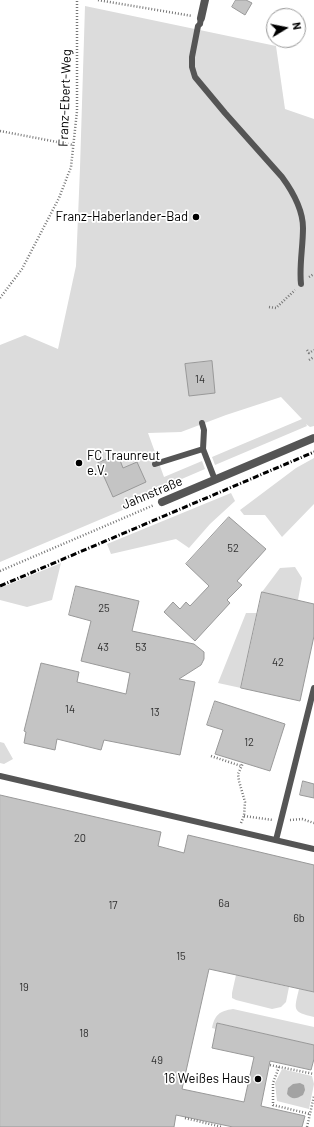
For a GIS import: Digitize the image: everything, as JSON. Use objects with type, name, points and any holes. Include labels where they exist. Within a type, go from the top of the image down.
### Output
[{"type":"street","points":[[201,18],[205,0]]},
{"type":"street","name":"Jahnstraße","points":[[162,502],[314,438]]},
{"type":"lane","points":[[201,18],[192,57],[192,67],[195,76],[290,188],[302,218],[301,284]]},
{"type":"lane","points":[[202,423],[204,430],[203,449],[215,480]]},
{"type":"lane","points":[[155,464],[203,449]]},
{"type":"lane","points":[[276,840],[314,688]]},
{"type":"lane","points":[[0,776],[314,849]]},
{"type":"path","name":"Franz-Ebert-Weg","points":[[0,298],[22,269],[59,198],[71,167],[76,128],[78,93],[77,0]]},
{"type":"path","points":[[98,0],[201,18]]},
{"type":"path","points":[[0,131],[74,145]]},
{"type":"path","points":[[269,307],[276,308],[301,284],[314,274]]},
{"type":"path","points":[[307,350],[310,353],[314,350]]},
{"type":"path","points":[[309,360],[314,357]]},
{"type":"path","name":"Jahnstraße","points":[[0,571],[162,502]]},
{"type":"path","points":[[212,756],[242,764],[238,774],[245,802],[244,816],[238,831]]},
{"type":"path","points":[[270,1065],[314,1074]]},
{"type":"path","points":[[279,1067],[273,1083],[273,1105],[310,1114]]},
{"type":"path","points":[[307,1127],[314,1096]]},
{"type":"path","points":[[185,1118],[222,1127]]},
{"type":"shaded area","name":"Franz-Haberlander-Bad","points":[[85,6],[266,44],[266,48],[276,48],[285,109],[314,119],[314,426],[310,427],[306,424],[307,426],[215,465],[212,457],[302,419],[281,397],[181,432],[148,433],[164,477],[202,461],[205,469],[156,490],[158,495],[0,562],[0,345],[25,335],[58,349],[76,266]]},
{"type":"shaded area","points":[[314,458],[314,504],[282,537],[265,515],[244,515],[240,510],[296,468]]},
{"type":"shaded area","points":[[231,493],[235,501],[210,524],[189,548],[176,539],[111,554],[107,544]]},
{"type":"shaded area","points":[[61,563],[52,600],[27,607],[0,600],[0,588]]},
{"type":"shaded area","points":[[295,567],[302,578],[298,600],[262,592],[280,568]]},
{"type":"shaded area","points":[[246,613],[257,613],[241,688],[218,683]]},
{"type":"shaded area","points":[[0,742],[4,743],[13,759],[4,764],[0,763]]},
{"type":"shaded area","points":[[236,975],[289,987],[286,1002],[281,1007],[272,1009],[232,998]]},
{"type":"shaded area","points":[[299,989],[314,992],[314,1017],[302,1013],[296,1009]]},
{"type":"shaded area","points":[[233,1009],[314,1027],[314,1045],[218,1023],[216,1029],[212,1028],[218,1014]]},
{"type":"shaded area","points":[[282,1069],[312,1076],[314,1084],[309,1109],[277,1101],[275,1083]]},
{"type":"shaded area","points":[[300,1083],[304,1085],[305,1090],[303,1095],[294,1098],[287,1094],[288,1088],[293,1084]]},
{"type":"building","points":[[236,0],[246,0],[252,3],[245,15],[232,7]]},
{"type":"building","points":[[212,361],[215,393],[189,396],[185,364]]},
{"type":"building","points":[[118,455],[123,468],[137,462],[146,482],[113,497],[98,463]]},
{"type":"building","points":[[229,517],[266,549],[237,581],[242,585],[227,600],[230,603],[195,641],[164,612],[173,602],[180,609],[186,602],[190,606],[209,586],[186,564]]},
{"type":"building","points":[[76,586],[139,601],[132,631],[194,644],[204,652],[204,659],[201,665],[179,679],[195,682],[180,755],[104,740],[101,750],[57,739],[55,750],[24,743],[26,732],[24,731],[41,663],[79,672],[77,682],[126,694],[130,673],[81,661],[91,621],[69,615]]},
{"type":"building","points":[[262,592],[314,604],[314,636],[300,701],[241,688]]},
{"type":"building","points":[[215,701],[285,724],[270,771],[215,754],[223,730],[207,725]]},
{"type":"building","points":[[303,781],[314,784],[314,798],[300,795]]},
{"type":"building","points":[[0,795],[161,832],[158,846],[184,853],[188,835],[314,865],[314,992],[209,969],[182,1089],[244,1102],[254,1057],[212,1048],[217,1023],[314,1045],[314,1059],[311,1070],[270,1061],[261,1106],[305,1116],[302,1127],[233,1127],[176,1115],[174,1127],[0,1127]]},
{"type":"railway","points":[[0,586],[314,452]]},
{"type":"place","name":"Franz-Haberlander-Bad","points":[[196,217]]},
{"type":"place","name":"FC Traunreut e.V.","points":[[79,463]]},
{"type":"place","name":"16 Weißes Haus","points":[[258,1079]]}]
